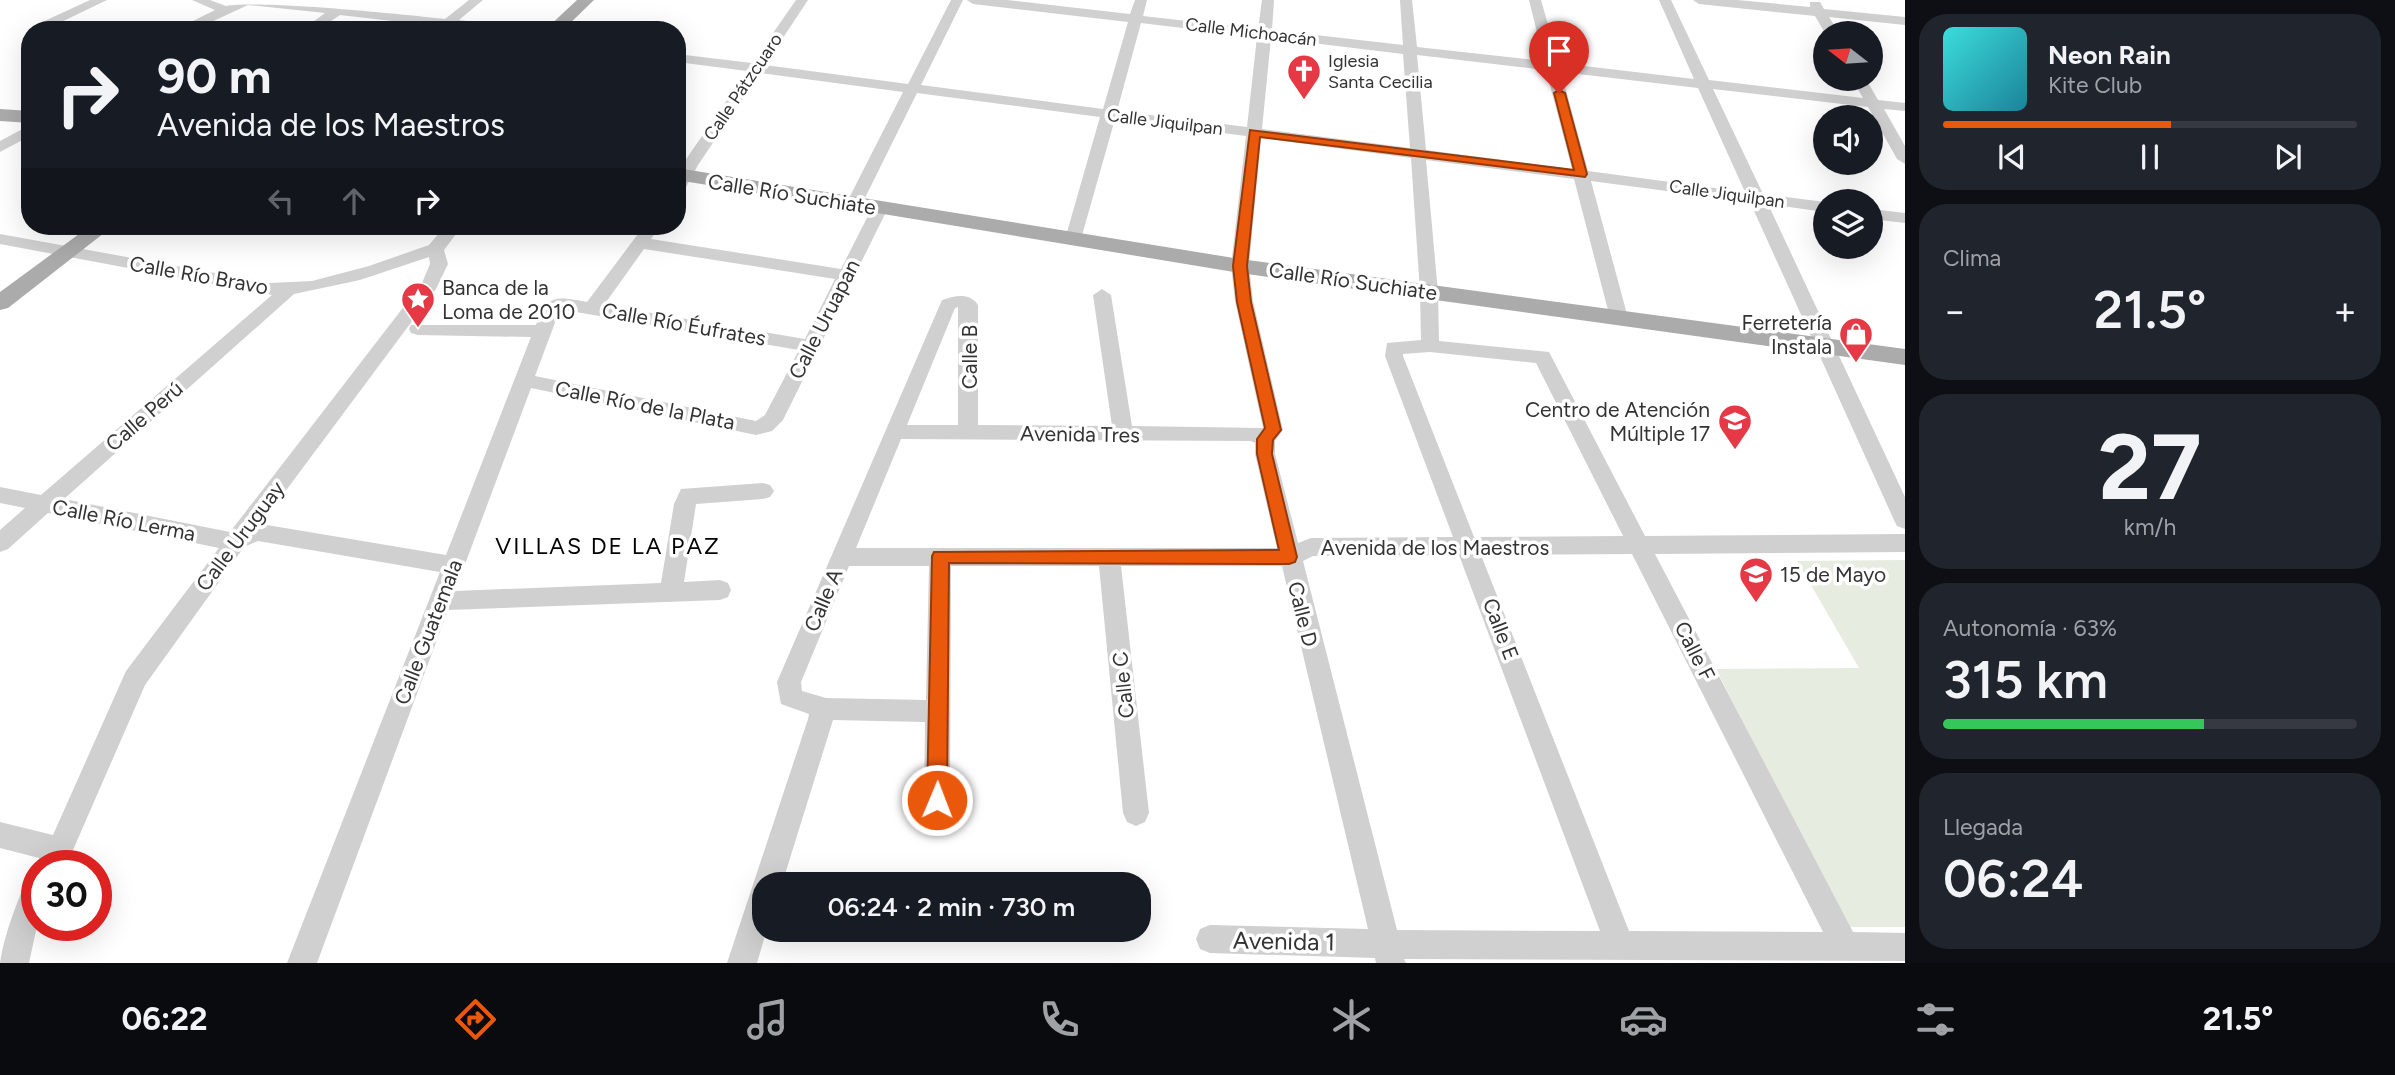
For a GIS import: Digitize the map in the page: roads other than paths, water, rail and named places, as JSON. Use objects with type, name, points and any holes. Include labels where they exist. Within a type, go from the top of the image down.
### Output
[{"type":"main road","points":[[568,21],[593,4]]},
{"type":"main road","points":[[581,21],[593,4]]},
{"type":"main road","points":[[0,115],[21,116]]},
{"type":"main road","name":"Calle Río Suchiate","points":[[686,181],[854,204],[1240,266],[1905,357]]},
{"type":"main road","points":[[0,303],[91,235]]},
{"type":"street","points":[[52,21],[101,0]]},
{"type":"street","points":[[198,0],[226,10]]},
{"type":"street","points":[[202,21],[251,1],[450,21],[477,0]]},
{"type":"street","name":"Calle Pátzcuaro","points":[[686,172],[802,0]]},
{"type":"street","points":[[854,204],[957,0]]},
{"type":"street","name":"Calle Michoacán","points":[[973,0],[1039,4],[1136,19],[1905,107]]},
{"type":"street","points":[[1073,239],[1141,0]]},
{"type":"street","points":[[1240,266],[1269,0]]},
{"type":"street","points":[[1406,0],[1429,292],[1430,346]]},
{"type":"street","points":[[1535,0],[1619,318]]},
{"type":"street","points":[[1665,0],[1905,520]]},
{"type":"street","points":[[1699,0],[1816,6],[1905,21]]},
{"type":"street","points":[[216,21],[251,1]]},
{"type":"street","points":[[322,21],[337,11]]},
{"type":"street","name":"Calle Jiquilpan","points":[[686,59],[1813,205]]},
{"type":"street","points":[[1866,91],[1905,159]]},
{"type":"street","points":[[0,147],[21,135]]},
{"type":"street","name":"Calle Uruapan","points":[[765,426],[773,421],[880,208]]},
{"type":"street","points":[[1883,215],[1905,218]]},
{"type":"street","points":[[435,248],[446,235]]},
{"type":"street","points":[[592,308],[646,235]]},
{"type":"street","name":"Calle Río Bravo","points":[[0,239],[270,289],[288,290],[335,280],[435,248]]},
{"type":"street","points":[[640,243],[846,275]]},
{"type":"street","name":"Calle Uruguay","points":[[59,850],[135,680],[151,654],[430,285],[439,264],[435,248]]},
{"type":"street","name":"Calle D","points":[[1240,266],[1244,302],[1273,430],[1265,439],[1265,454],[1388,953]]},
{"type":"street","name":"Calle Perú","points":[[0,543],[288,290]]},
{"type":"street","points":[[1102,295],[1123,435]]},
{"type":"street","name":"Calle B","points":[[948,304],[960,301],[969,305],[968,432]]},
{"type":"street","name":"Calle Río Éufrates","points":[[557,304],[810,346]]},
{"type":"street","name":"Calle Guatemala","points":[[302,963],[551,309],[557,304]]},
{"type":"street","name":"Calle A","points":[[822,709],[816,704],[794,700],[788,691],[789,682],[948,304]]},
{"type":"street","points":[[418,329],[543,331]]},
{"type":"street","name":"Calle E","points":[[1542,357],[1430,346],[1394,348],[1394,356],[1470,548],[1620,945]]},
{"type":"street","name":"Calle F","points":[[1542,357],[1844,946]]},
{"type":"street","name":"Calle Río de la Plata","points":[[524,380],[756,428],[765,426]]},
{"type":"street","name":"Avenida Tres","points":[[895,432],[1253,434],[1265,439]]},
{"type":"street","points":[[671,592],[685,504],[689,495],[763,491]]},
{"type":"street","name":"Calle Río Lerma","points":[[0,495],[234,542],[256,532],[454,565]]},
{"type":"street","name":"Avenida de los Maestros","points":[[841,557],[1289,557],[1311,547],[1905,543]]},
{"type":"street","points":[[937,800],[940,556]]},
{"type":"street","name":"Calle C","points":[[1109,557],[1136,813]]},
{"type":"street","points":[[440,601],[720,590]]},
{"type":"street","points":[[772,872],[822,709],[938,710]]},
{"type":"street","points":[[0,835],[36,850]]},
{"type":"street","points":[[742,963],[752,933]]},
{"type":"street","points":[[14,963],[21,934]]},
{"type":"street","name":"Avenida 1","points":[[1210,939],[1388,953],[1620,945],[1905,947]]},
{"type":"place","name":"Iglesia Santa Cecilia","points":[[1304,101]]},
{"type":"place","name":"Banca de la Loma de 2010","points":[[418,329]]},
{"type":"place","name":"Ferretería Instala","points":[[1856,364]]},
{"type":"place","name":"Centro de Atención Múltiple 17","points":[[1735,451]]},
{"type":"place","name":"15 de Mayo","points":[[1756,604]]},
{"type":"district","name":"VILLAS DE LA PAZ","points":[[608,546]]}]
